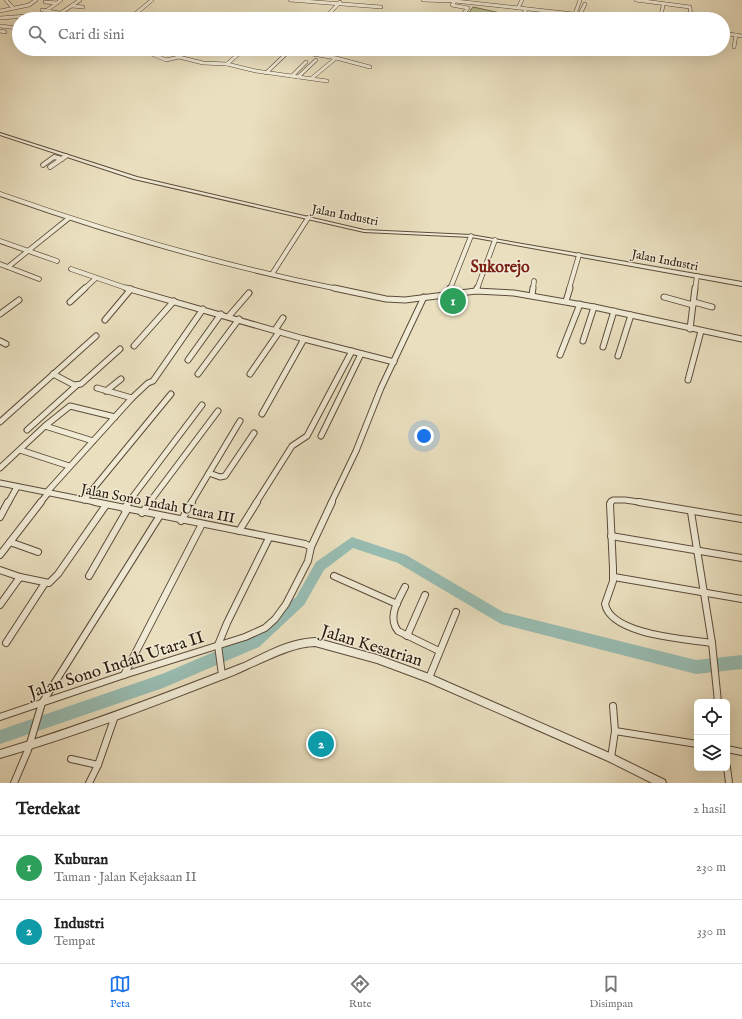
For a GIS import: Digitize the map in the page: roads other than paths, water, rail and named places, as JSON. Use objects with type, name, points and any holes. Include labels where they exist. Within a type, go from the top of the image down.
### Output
[{"type":"street","points":[[6,0],[13,8]]},
{"type":"street","points":[[25,0],[28,5]]},
{"type":"street","points":[[0,11],[28,5],[36,0]]},
{"type":"street","points":[[46,11],[61,0]]},
{"type":"street","points":[[62,12],[80,0]]},
{"type":"street","points":[[137,12],[152,0]]},
{"type":"street","points":[[290,0],[381,7]]},
{"type":"street","points":[[331,12],[342,0]]},
{"type":"street","points":[[422,0],[455,1],[559,12]]},
{"type":"street","points":[[518,8],[522,0]]},
{"type":"street","points":[[576,12],[580,0]]},
{"type":"street","points":[[636,0],[690,7],[691,12]]},
{"type":"street","points":[[455,1],[452,4],[468,8],[465,12]]},
{"type":"street","points":[[46,2],[57,3]]},
{"type":"street","points":[[581,12],[585,4]]},
{"type":"street","points":[[71,6],[82,7]]},
{"type":"street","points":[[662,12],[663,6]]},
{"type":"street","points":[[524,12],[526,8]]},
{"type":"street","points":[[42,10],[53,12]]},
{"type":"street","points":[[0,18],[12,17]]},
{"type":"street","points":[[0,26],[12,27]]},
{"type":"street","points":[[0,31],[5,32]]},
{"type":"street","points":[[730,34],[742,36]]},
{"type":"street","points":[[734,47],[736,35]]},
{"type":"street","points":[[156,56],[166,60],[179,58],[203,63],[227,64],[266,73],[327,81]]},
{"type":"street","points":[[227,64],[236,56]]},
{"type":"street","points":[[266,73],[284,56]]},
{"type":"street","points":[[326,56],[370,67]]},
{"type":"street","points":[[312,78],[336,58]]},
{"type":"street","points":[[298,77],[316,60]]},
{"type":"street","points":[[292,76],[306,62]]},
{"type":"street","name":"Jalan Industri","points":[[0,134],[64,157],[147,181],[371,232],[471,236],[742,284]]},
{"type":"street","points":[[43,164],[54,157],[64,157]]},
{"type":"street","points":[[50,166],[64,157]]},
{"type":"street","points":[[0,194],[67,218],[174,249],[272,274],[386,299],[405,300],[476,291],[495,291],[532,295],[742,339]]},
{"type":"street","points":[[4,266],[27,250],[67,218]]},
{"type":"street","points":[[272,274],[308,218]]},
{"type":"street","points":[[448,294],[471,236]]},
{"type":"street","points":[[476,291],[495,240]]},
{"type":"street","points":[[0,241],[57,261]]},
{"type":"street","points":[[566,301],[579,255]]},
{"type":"street","points":[[4,266],[39,279]]},
{"type":"street","points":[[71,269],[96,279],[229,316],[304,339],[394,362]]},
{"type":"street","points":[[690,329],[697,276]]},
{"type":"street","points":[[70,302],[96,279]]},
{"type":"street","points":[[532,295],[534,281]]},
{"type":"street","points":[[105,320],[131,289]]},
{"type":"street","points":[[229,316],[249,293]]},
{"type":"street","name":"Jalan Sono Indah Utara II","points":[[0,717],[41,706],[124,675],[253,634],[265,628],[275,619],[286,604],[312,552],[311,547],[356,451],[381,388],[424,297]]},
{"type":"street","points":[[664,297],[712,307]]},
{"type":"street","points":[[0,314],[19,300]]},
{"type":"street","points":[[134,346],[174,301]]},
{"type":"street","points":[[560,355],[580,304]]},
{"type":"street","points":[[583,341],[594,307]]},
{"type":"street","points":[[0,555],[69,466],[132,398],[148,383],[153,381],[203,309]]},
{"type":"street","points":[[603,346],[614,311]]},
{"type":"street","points":[[188,360],[221,314]]},
{"type":"street","points":[[618,356],[631,315]]},
{"type":"street","points":[[250,374],[277,331],[283,318]]},
{"type":"street","points":[[198,374],[239,319]]},
{"type":"street","points":[[688,380],[701,331]]},
{"type":"street","points":[[0,422],[96,336]]},
{"type":"street","points":[[262,414],[304,339]]},
{"type":"street","points":[[0,341],[6,344]]},
{"type":"street","points":[[27,430],[120,349]]},
{"type":"street","points":[[239,531],[292,446],[295,443],[302,441],[307,436],[352,351]]},
{"type":"street","points":[[321,436],[361,354]]},
{"type":"street","points":[[53,374],[77,385]]},
{"type":"street","points":[[106,391],[121,379]]},
{"type":"street","points":[[97,388],[132,398]]},
{"type":"street","points":[[84,500],[171,394]]},
{"type":"street","points":[[89,576],[126,509],[154,467],[202,405]]},
{"type":"street","points":[[0,468],[45,426],[70,406],[115,417]]},
{"type":"street","points":[[142,513],[218,411]]},
{"type":"street","points":[[181,521],[240,420]]},
{"type":"street","points":[[45,426],[93,441]]},
{"type":"street","points":[[209,473],[220,477],[225,476],[254,433]]},
{"type":"street","points":[[20,450],[69,466]]},
{"type":"street","name":"Jalan Sono Indah Utara III","points":[[0,483],[48,492],[159,517],[305,544],[311,547]]},
{"type":"street","points":[[0,517],[17,486]]},
{"type":"street","points":[[712,643],[638,631],[616,622],[608,614],[605,598],[614,577],[610,504],[613,500],[631,501],[691,512],[742,519]]},
{"type":"street","points":[[0,570],[20,577],[49,583],[58,574],[106,505]]},
{"type":"street","points":[[691,512],[712,643],[718,699]]},
{"type":"street","points":[[14,783],[34,734],[41,706],[159,517]]},
{"type":"street","points":[[124,675],[202,524]]},
{"type":"street","points":[[611,536],[742,558]]},
{"type":"street","points":[[222,672],[218,646],[227,623],[269,538]]},
{"type":"street","points":[[10,542],[38,552]]},
{"type":"street","points":[[334,576],[397,604]]},
{"type":"street","points":[[0,606],[20,577]]},
{"type":"street","points":[[614,577],[617,579],[742,599]]},
{"type":"street","points":[[6,643],[45,583]]},
{"type":"street","points":[[404,587],[393,615],[393,625],[396,630],[439,651]]},
{"type":"street","points":[[407,636],[425,595]]},
{"type":"street","points":[[429,678],[456,612]]},
{"type":"street","name":"Jalan Kesatrian","points":[[0,754],[84,728],[222,672],[293,646],[310,642],[324,643],[344,649],[429,678],[611,758],[662,783]]},
{"type":"street","points":[[611,758],[614,731],[613,706]]},
{"type":"street","points":[[89,783],[98,765],[115,716]]},
{"type":"street","points":[[614,731],[694,744]]},
{"type":"street","points":[[730,750],[742,752]]},
{"type":"street","points":[[71,759],[98,765]]},
{"type":"street","points":[[728,771],[729,783]]},
{"type":"waterway","points":[[0,737],[163,681],[254,642],[300,601],[320,566],[352,542],[402,559],[501,618],[696,667],[742,662]]},
{"type":"place","name":"Kuburan","points":[[453,301]]},
{"type":"place","name":"Industri","points":[[321,744]]},
{"type":"district","name":"Sukorejo","points":[[500,266]]}]
